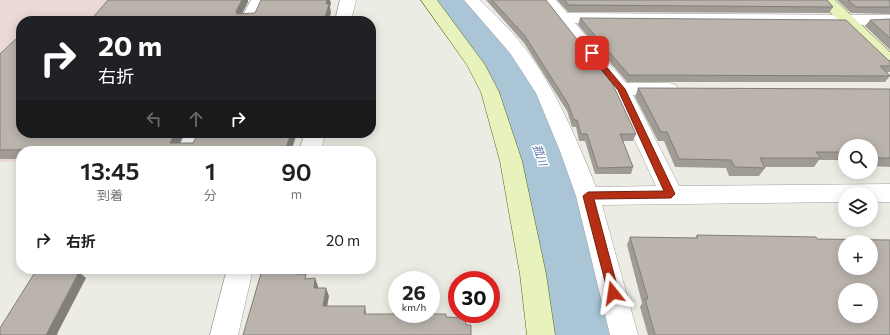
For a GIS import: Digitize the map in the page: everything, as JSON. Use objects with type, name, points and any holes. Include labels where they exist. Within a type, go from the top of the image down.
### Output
[{"type":"street","points":[[344,16],[348,0]]},
{"type":"street","points":[[429,0],[476,64],[490,92],[511,161],[542,335]]},
{"type":"street","points":[[472,0],[517,50],[545,93],[571,151],[588,196],[624,335]]},
{"type":"street","points":[[548,0],[621,89],[671,194]]},
{"type":"street","points":[[826,0],[890,62]]},
{"type":"street","points":[[250,16],[257,2]]},
{"type":"street","points":[[562,18],[890,20]]},
{"type":"street","points":[[621,89],[684,89]]},
{"type":"street","points":[[588,196],[890,193]]},
{"type":"street","points":[[224,335],[239,274]]},
{"type":"shaded area","points":[[0,0],[207,0],[198,16],[16,16],[16,138],[21,138],[21,146],[16,146],[16,162],[0,162]]},
{"type":"building","points":[[108,0],[242,0],[236,11],[237,14],[255,13],[261,0],[327,0],[326,4],[329,4],[325,16],[94,16]]},
{"type":"building","points":[[492,0],[546,0],[613,85],[636,134],[620,134],[633,167],[598,168],[587,134],[581,134],[577,120],[574,120],[568,104],[525,36]]},
{"type":"building","points":[[564,0],[827,0],[833,7],[569,5]]},
{"type":"building","points":[[848,0],[890,0],[890,7],[856,7]]},
{"type":"building","points":[[580,18],[846,20],[890,61],[890,66],[880,66],[890,76],[629,75]]},
{"type":"building","points":[[890,19],[890,38],[870,20]]},
{"type":"building","points":[[16,39],[16,138],[172,138],[170,143],[193,143],[196,138],[289,138],[287,146],[16,146],[16,150],[0,150],[0,54]]},
{"type":"building","points":[[638,88],[890,89],[890,158],[878,158],[878,139],[838,139],[838,152],[816,152],[821,158],[760,158],[765,168],[735,167],[731,160],[679,159],[667,132],[661,132]]},
{"type":"building","points":[[697,235],[816,237],[817,239],[838,239],[838,275],[878,275],[878,240],[890,240],[890,335],[655,335],[645,299],[648,299],[630,237],[698,238]]},
{"type":"building","points":[[34,274],[78,274],[46,335],[0,335],[0,328]]},
{"type":"building","points":[[261,274],[306,274],[305,279],[315,278],[314,288],[326,288],[323,306],[365,306],[364,314],[388,314],[388,323],[440,323],[440,314],[446,314],[446,317],[448,317],[448,323],[466,323],[466,325],[471,325],[471,335],[243,335]]},
{"type":"waterway","name":"菰川","points":[[444,0],[499,63],[521,104],[531,128],[548,177],[576,335]]},
{"type":"route","points":[[592,53],[621,89],[671,194],[588,196],[613,293]]}]
